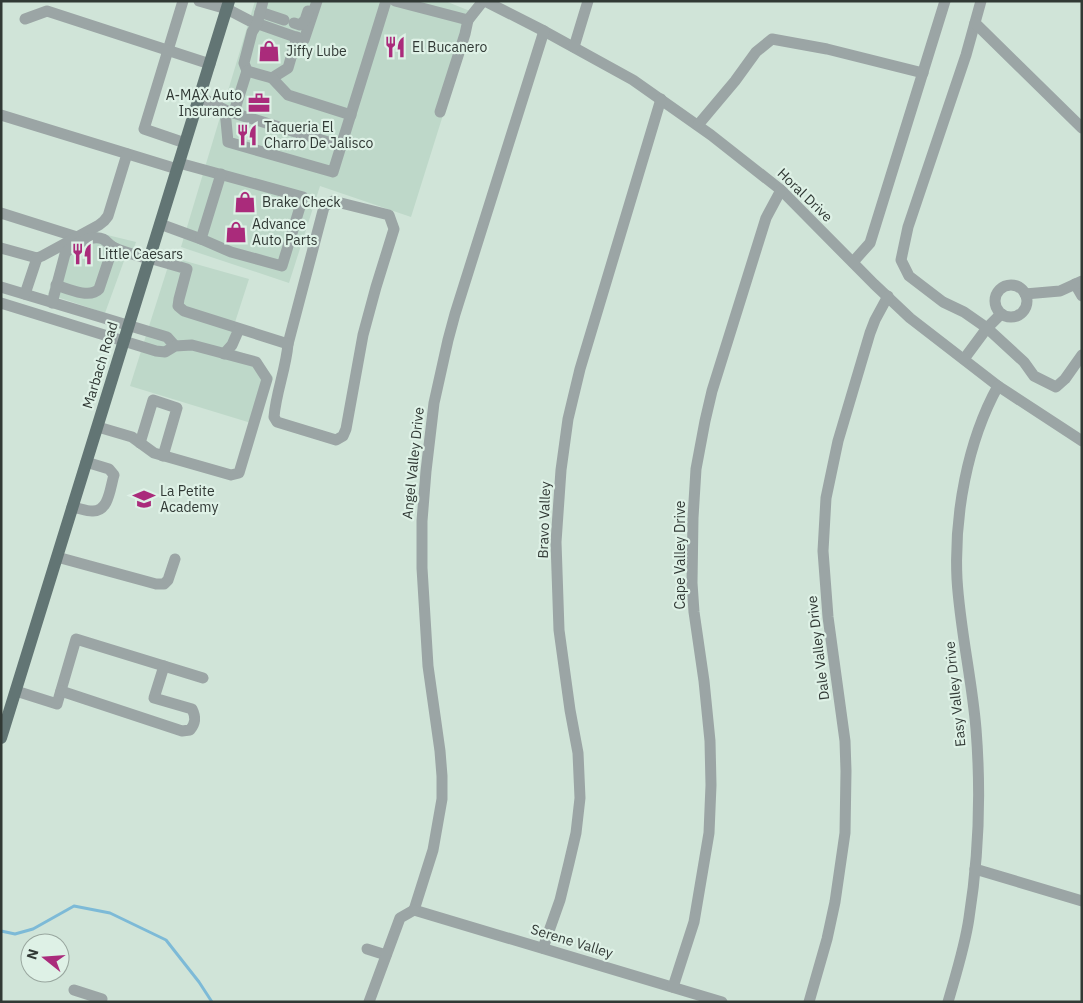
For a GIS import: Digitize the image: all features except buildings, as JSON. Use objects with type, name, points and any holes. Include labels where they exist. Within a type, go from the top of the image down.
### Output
[{"type":"main road","name":"Marbach Road","points":[[1,738],[228,5]]},
{"type":"street","points":[[183,1],[144,129],[185,143]]},
{"type":"street","points":[[199,1],[228,5],[250,22],[260,12]]},
{"type":"street","points":[[260,12],[300,25],[305,20],[312,1]]},
{"type":"street","points":[[260,12],[304,40],[316,1]]},
{"type":"street","points":[[260,12],[252,32],[244,63],[247,71],[230,111],[228,142],[333,172],[386,1]]},
{"type":"street","points":[[395,1],[468,20]]},
{"type":"street","points":[[440,112],[468,20],[484,1]]},
{"type":"street","name":"Horal Drive","points":[[484,1],[509,7],[544,31],[633,80],[698,125],[781,190],[910,318],[998,386],[1082,441]]},
{"type":"street","points":[[574,47],[588,1]]},
{"type":"street","points":[[853,262],[870,243],[945,1]]},
{"type":"street","points":[[980,1],[966,55],[908,227],[900,260],[909,276],[943,302],[964,312],[988,328],[1024,362],[1034,376],[1056,387],[1065,379],[1082,355]]},
{"type":"street","points":[[25,19],[47,12],[210,64]]},
{"type":"street","points":[[975,23],[1082,128]]},
{"type":"street","name":"Angel Valley Drive","points":[[414,910],[433,850],[442,799],[440,750],[428,666],[422,568],[422,521],[434,403],[455,314],[544,31]]},
{"type":"street","points":[[272,78],[288,68],[297,37]]},
{"type":"street","points":[[698,125],[735,81],[756,52],[772,39],[818,47],[923,73]]},
{"type":"street","points":[[247,71],[272,78],[288,95],[351,115]]},
{"type":"street","points":[[200,97],[230,111],[341,146]]},
{"type":"street","name":"Bravo Valley","points":[[543,948],[560,900],[576,833],[580,798],[578,753],[559,630],[556,542],[561,470],[568,419],[580,369],[661,99]]},
{"type":"street","points":[[1,115],[127,154],[221,174],[304,197],[282,266],[231,252],[160,224]]},
{"type":"street","points":[[1,248],[37,258],[99,225],[108,216],[127,154]]},
{"type":"street","points":[[202,239],[221,174]]},
{"type":"street","name":"Cape Valley Drive","points":[[673,988],[694,922],[709,833],[710,741],[692,583],[696,469],[712,391],[766,218],[781,190]]},
{"type":"street","points":[[333,202],[389,215],[394,229],[363,335],[346,429],[343,436],[336,440],[277,422],[274,417],[275,403],[287,358],[288,344],[324,207],[333,202]]},
{"type":"street","points":[[1,213],[77,237]]},
{"type":"street","points":[[52,302],[68,249],[92,238],[98,238],[103,239],[113,247],[187,269],[178,306],[184,311],[288,344]]},
{"type":"street","points":[[56,285],[86,294],[96,292],[99,289],[113,247]]},
{"type":"street","points":[[25,294],[37,258]]},
{"type":"street","points":[[1026,294],[1060,291],[1079,282],[1082,296]]},
{"type":"street","points":[[1016,286],[1026,294],[1027,300],[1024,312],[1019,315],[1013,317],[1006,316],[997,309],[996,296],[1004,287],[1016,286]]},
{"type":"street","points":[[1,287],[167,338],[175,346]]},
{"type":"street","name":"Dale Valley Drive","points":[[809,1002],[827,939],[846,833],[845,741],[828,617],[823,551],[826,498],[838,441],[870,333],[888,296]]},
{"type":"street","points":[[1,303],[156,351],[165,352],[175,346],[192,345],[256,362],[267,379],[239,473],[231,476],[154,453],[132,437],[98,427]]},
{"type":"street","points":[[964,359],[1001,314]]},
{"type":"street","points":[[224,354],[232,346],[239,328]]},
{"type":"street","name":"Easy Valley Drive","points":[[948,1002],[968,925],[975,869],[979,812],[976,729],[957,579],[957,539],[968,467],[978,430],[998,386]]},
{"type":"street","points":[[140,443],[153,400],[177,408],[163,456]]},
{"type":"street","points":[[72,507],[99,511],[106,504],[114,475],[109,469],[86,462]]},
{"type":"street","points":[[57,557],[156,584],[164,584],[168,580],[175,559]]},
{"type":"street","points":[[16,691],[57,704],[76,640],[203,678]]},
{"type":"street","points":[[61,691],[182,731],[190,730],[195,720],[192,709],[154,698],[164,666]]},
{"type":"street","points":[[975,869],[1082,901]]},
{"type":"street","points":[[369,1002],[400,918],[414,910]]},
{"type":"street","name":"Serene Valley","points":[[414,910],[722,1002]]},
{"type":"street","points":[[368,949],[386,955]]},
{"type":"street","points":[[74,990],[102,999],[101,1002]]},
{"type":"shaded area","points":[[255,1],[445,1],[475,13],[411,217],[320,186],[289,283],[181,247]]},
{"type":"shaded area","points":[[95,232],[136,242],[130,259],[125,258],[105,313],[48,294],[63,249]]},
{"type":"shaded area","points":[[171,257],[249,279],[227,347],[259,359],[273,377],[258,425],[130,386]]},
{"type":"waterway","points":[[1,931],[15,934],[33,929],[74,906],[110,913],[166,940],[212,1002]]},
{"type":"place","name":"El Bucanero","points":[[395,47]]},
{"type":"place","name":"Jiffy Lube","points":[[269,51]]},
{"type":"place","name":"A-MAX Auto Insurance","points":[[259,103]]},
{"type":"place","name":"Taqueria El Charro De Jalisco","points":[[247,135]]},
{"type":"place","name":"Brake Check","points":[[245,202]]},
{"type":"place","name":"Advance Auto Parts","points":[[236,232]]},
{"type":"place","name":"Little Caesars","points":[[82,254]]},
{"type":"place","name":"La Petite Academy","points":[[144,499]]}]
